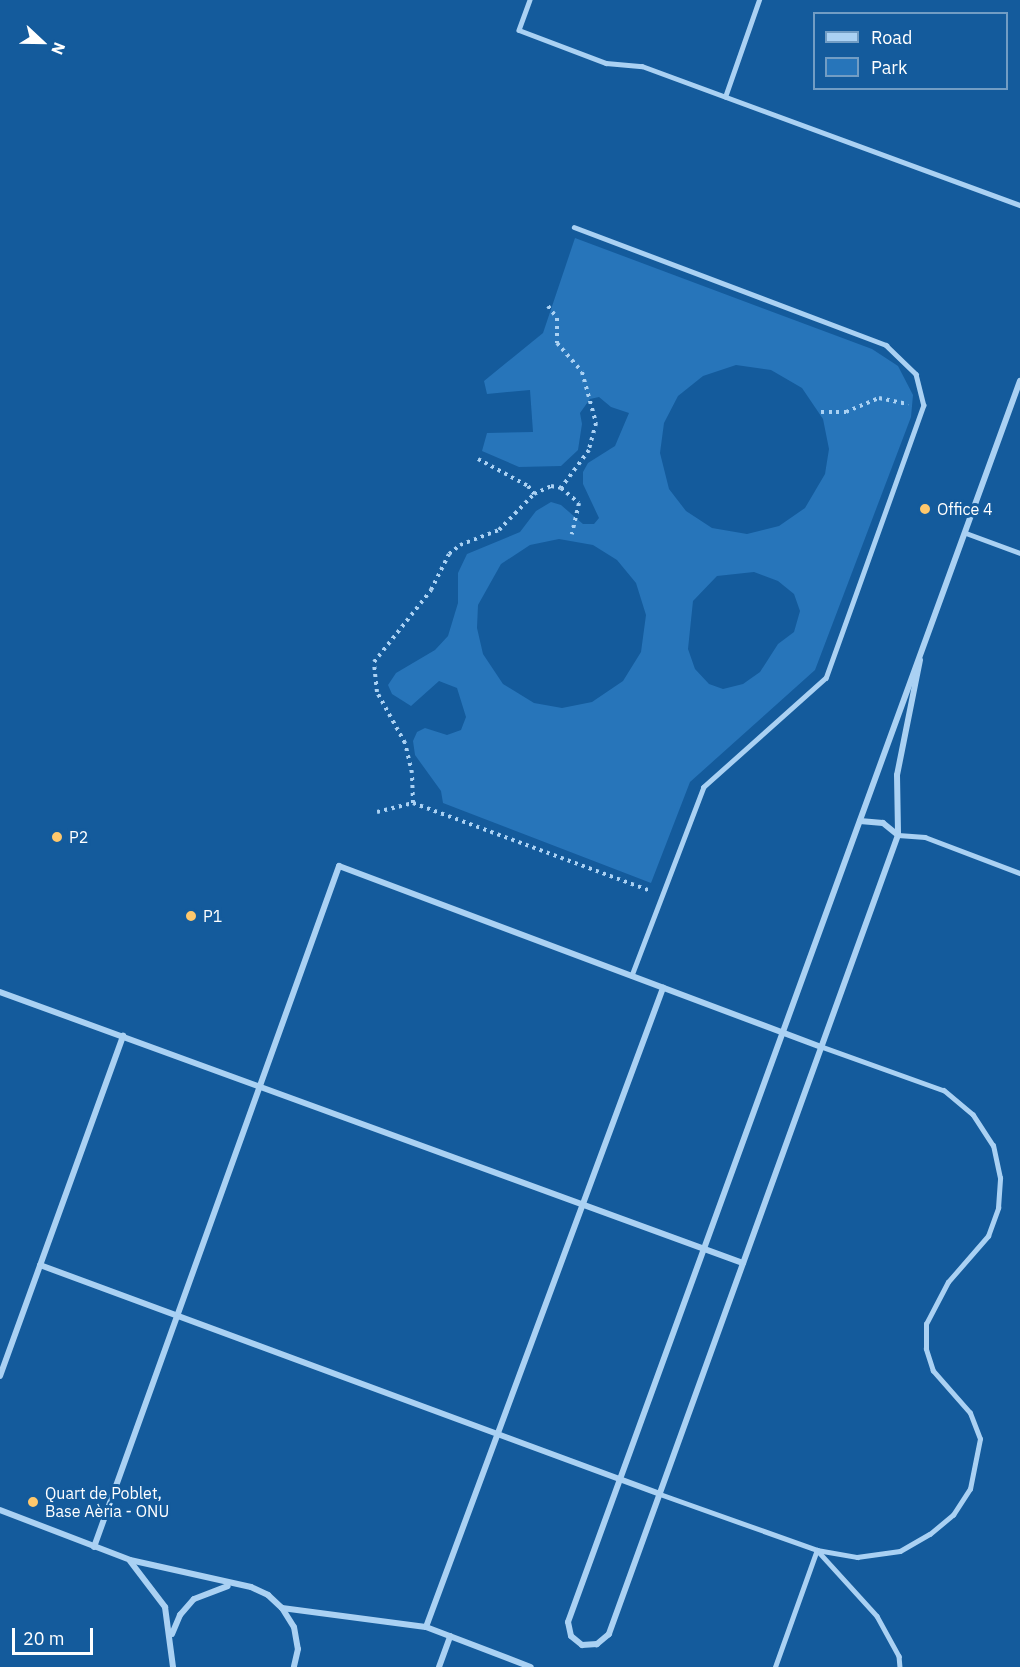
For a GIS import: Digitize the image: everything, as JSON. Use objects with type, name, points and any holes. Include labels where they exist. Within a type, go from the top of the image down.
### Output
[{"type":"street","points":[[920,660],[897,774],[898,835],[609,1634],[597,1644],[582,1645],[571,1636],[568,1622],[1020,381]]},
{"type":"street","points":[[861,821],[883,823],[898,835]]},
{"type":"street","points":[[94,1547],[339,866],[821,1047]]},
{"type":"street","points":[[426,1627],[663,988]]},
{"type":"street","points":[[0,992],[260,1084],[743,1263]]},
{"type":"street","points":[[0,1376],[123,1036]]},
{"type":"street","points":[[40,1265],[660,1494]]},
{"type":"street","points":[[0,1510],[130,1560],[232,1585],[251,1587],[282,1608],[294,1627],[298,1649],[294,1667]]},
{"type":"street","points":[[130,1560],[165,1607],[172,1634],[173,1667]]},
{"type":"street","points":[[172,1634],[180,1615],[194,1599],[212,1589],[232,1585]]},
{"type":"street","points":[[282,1608],[426,1627],[531,1667]]},
{"type":"street","points":[[439,1667],[450,1636]]},
{"type":"lane","points":[[530,0],[519,30],[606,63],[642,66],[1020,205]]},
{"type":"lane","points":[[725,97],[759,0]]},
{"type":"lane","points":[[574,227],[886,345],[916,374],[924,405],[921,421],[826,678],[704,787],[632,976]]},
{"type":"lane","points":[[966,533],[1020,553]]},
{"type":"lane","points":[[898,835],[925,837],[1020,873]]},
{"type":"lane","points":[[660,1494],[818,1550],[857,1557],[900,1551],[953,1515],[970,1489],[980,1439],[970,1413],[933,1371],[926,1349],[926,1324],[948,1282],[988,1236],[998,1208],[1000,1178],[993,1146],[973,1115],[944,1091],[821,1047]]},
{"type":"lane","points":[[775,1667],[818,1550]]},
{"type":"lane","points":[[818,1550],[877,1616],[899,1656],[900,1667]]},
{"type":"path","points":[[548,306],[557,318],[557,343],[582,372],[596,423],[589,450],[561,488]]},
{"type":"path","points":[[821,412],[846,412],[879,399],[924,405]]},
{"type":"path","points":[[478,459],[528,486],[534,494]]},
{"type":"path","points":[[413,803],[412,773],[405,743],[377,692],[374,662],[431,590],[449,554],[460,545],[500,530],[534,494],[551,486],[561,488],[579,503],[572,534]]},
{"type":"path","points":[[377,812],[413,803],[663,896]]},
{"type":"green space","points":[[575,238],[872,349],[898,366],[913,395],[911,417],[815,670],[690,782],[651,883],[443,803],[441,791],[415,755],[413,741],[417,732],[425,728],[447,735],[461,730],[466,717],[457,688],[439,681],[411,706],[392,694],[388,685],[396,673],[435,650],[448,636],[458,603],[458,573],[467,554],[520,532],[536,511],[551,502],[561,505],[583,524],[594,524],[599,518],[583,484],[583,472],[588,463],[615,446],[629,413],[611,407],[599,397],[590,399],[580,413],[582,424],[578,450],[561,466],[519,467],[482,451],[487,433],[533,432],[530,390],[487,394],[484,381],[543,333]],"holes":[[[736,365],[771,370],[802,388],[823,419],[829,449],[825,474],[805,508],[779,526],[747,534],[712,528],[686,511],[669,489],[660,453],[664,423],[678,396],[703,376]],[[559,539],[593,545],[617,560],[636,583],[646,615],[641,652],[623,681],[592,702],[562,708],[534,703],[503,684],[483,654],[477,628],[478,605],[501,564],[530,545]],[[754,572],[778,581],[794,594],[800,611],[794,632],[778,644],[760,672],[743,684],[723,689],[709,684],[695,669],[688,649],[693,601],[717,576]]]},
{"type":"place","name":"Office 4","points":[[925,509]]},
{"type":"place","name":"P2","points":[[57,837]]},
{"type":"place","name":"P1","points":[[191,916]]},
{"type":"place","name":"Quart de Poblet, Base Aèria - ONU","points":[[33,1502]]}]
